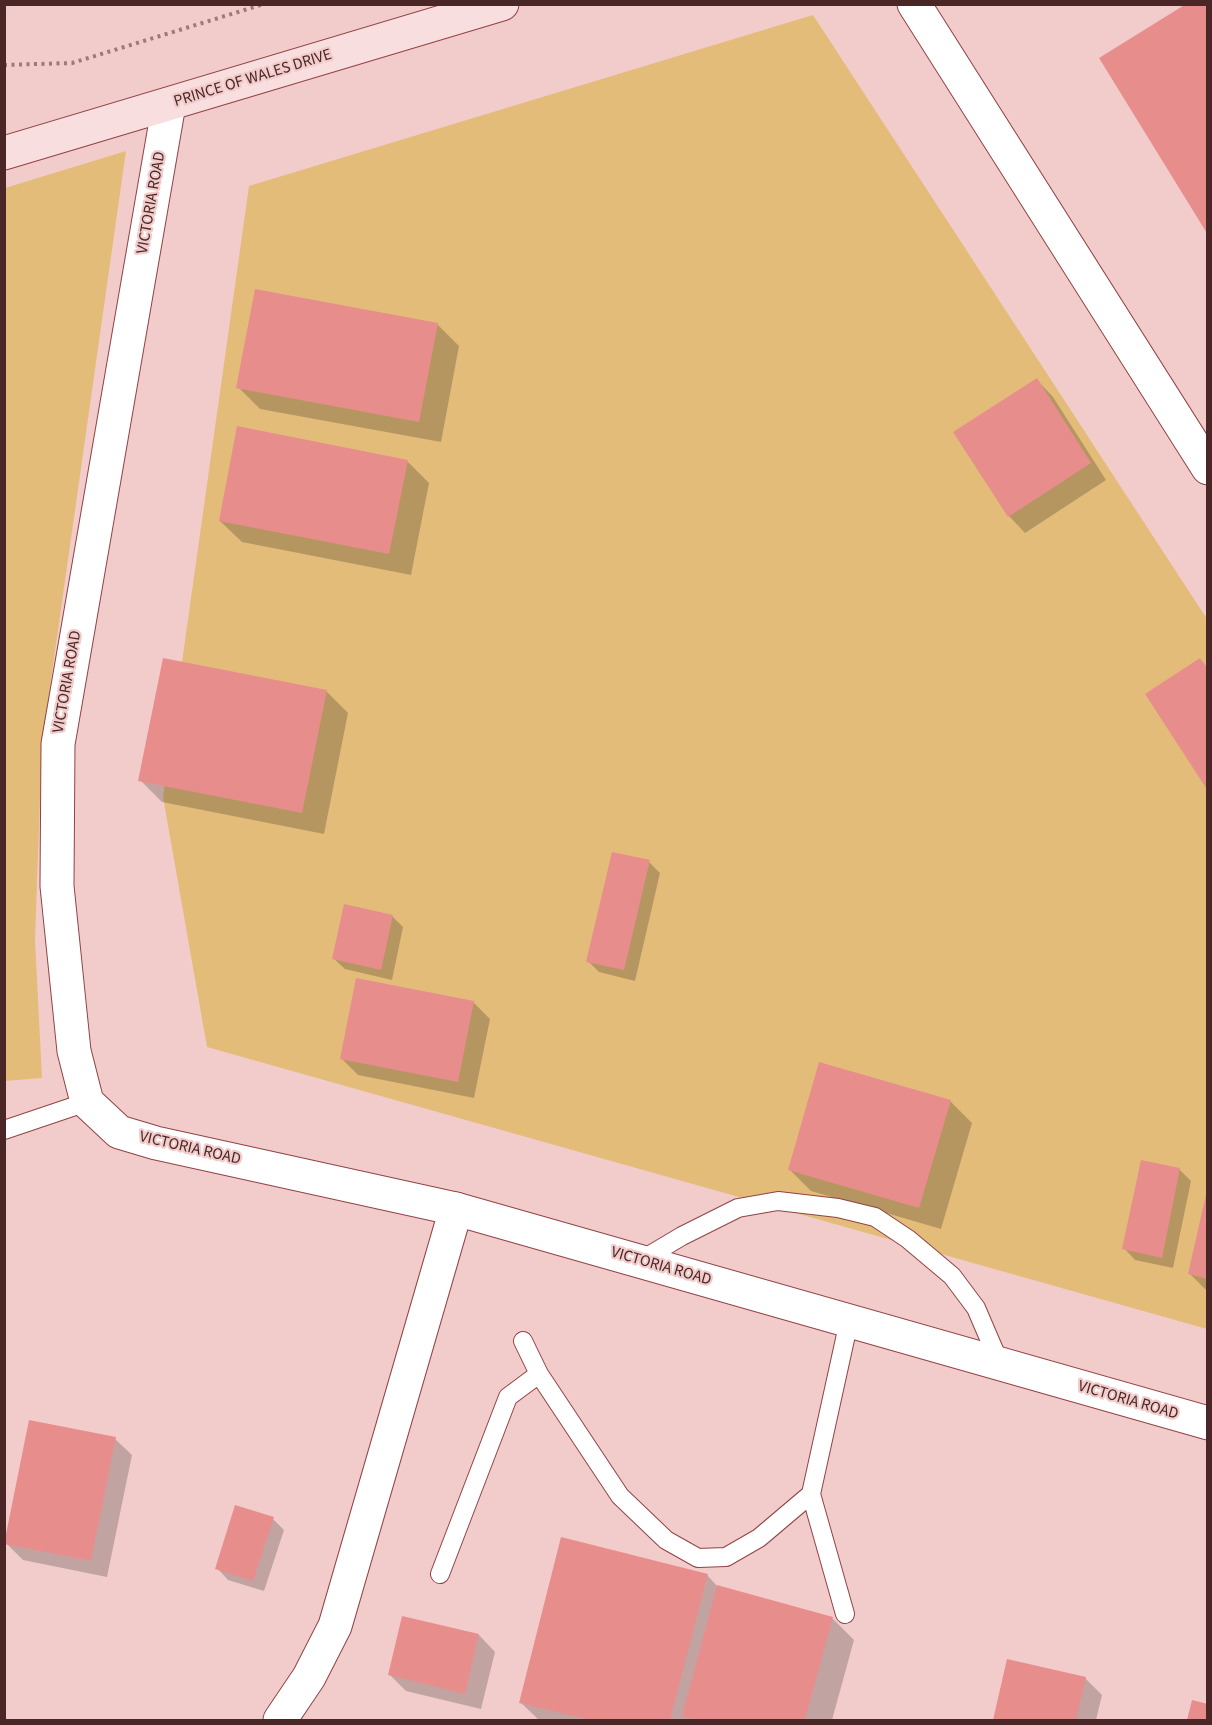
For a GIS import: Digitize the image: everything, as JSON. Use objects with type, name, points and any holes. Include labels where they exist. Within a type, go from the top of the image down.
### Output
[{"type":"main road","name":"PRINCE OF WALES DRIVE","points":[[4,153],[502,4]]},
{"type":"street","points":[[914,4],[1208,468]]},
{"type":"street","name":"VICTORIA ROAD","points":[[169,104],[58,744],[57,886],[75,1051],[87,1102],[119,1132],[156,1143],[456,1209],[1208,1423]]},
{"type":"street","points":[[1175,418],[1208,427]]},
{"type":"street","points":[[280,1720],[309,1677],[335,1626],[456,1209]]},
{"type":"lane","points":[[4,1130],[87,1102]]},
{"type":"lane","points":[[640,1261],[682,1236],[738,1208],[758,1204],[778,1201],[838,1208],[875,1217],[908,1239],[952,1276],[976,1308],[1000,1364]]},
{"type":"lane","points":[[845,1614],[811,1494],[849,1321]]},
{"type":"lane","points":[[524,1341],[539,1374],[620,1497],[666,1540],[698,1558],[726,1557],[759,1538],[811,1494]]},
{"type":"lane","points":[[440,1574],[508,1397],[539,1374]]},
{"type":"path","points":[[4,65],[72,63],[264,4]]},
{"type":"shaded area","points":[[813,15],[1207,619],[1207,1329],[207,1047],[163,797],[249,186]]},
{"type":"shaded area","points":[[126,151],[42,743],[35,940],[42,1078],[5,1081],[5,188]]},
{"type":"building","points":[[1186,4],[1208,4],[1208,235],[1099,58]]},
{"type":"building","points":[[255,289],[438,323],[419,422],[236,388]]},
{"type":"building","points":[[1037,378],[1091,463],[1008,517],[953,432]]},
{"type":"building","points":[[237,426],[408,460],[389,554],[219,521]]},
{"type":"building","points":[[163,658],[327,690],[302,813],[138,781]]},
{"type":"building","points":[[1200,658],[1208,669],[1208,791],[1145,694]]},
{"type":"building","points":[[612,852],[650,860],[624,970],[586,962]]},
{"type":"building","points":[[344,904],[393,915],[381,970],[332,959]]},
{"type":"building","points":[[356,978],[474,1001],[458,1082],[340,1059]]},
{"type":"building","points":[[819,1062],[951,1100],[919,1208],[788,1170]]},
{"type":"building","points":[[1141,1160],[1180,1168],[1162,1258],[1122,1249]]},
{"type":"building","points":[[1208,1190],[1208,1279],[1188,1274]]},
{"type":"building","points":[[29,1420],[116,1437],[91,1561],[4,1544]]},
{"type":"building","points":[[235,1505],[274,1517],[253,1581],[215,1569]]},
{"type":"building","points":[[561,1537],[708,1574],[670,1720],[590,1720],[519,1703]]},
{"type":"building","points":[[717,1585],[833,1617],[805,1720],[698,1720],[682,1716]]},
{"type":"building","points":[[402,1616],[479,1634],[465,1694],[388,1675]]},
{"type":"building","points":[[1007,1659],[1086,1677],[1076,1720],[993,1720]]},
{"type":"building","points":[[1192,1700],[1208,1704],[1208,1720],[1187,1720]]}]
